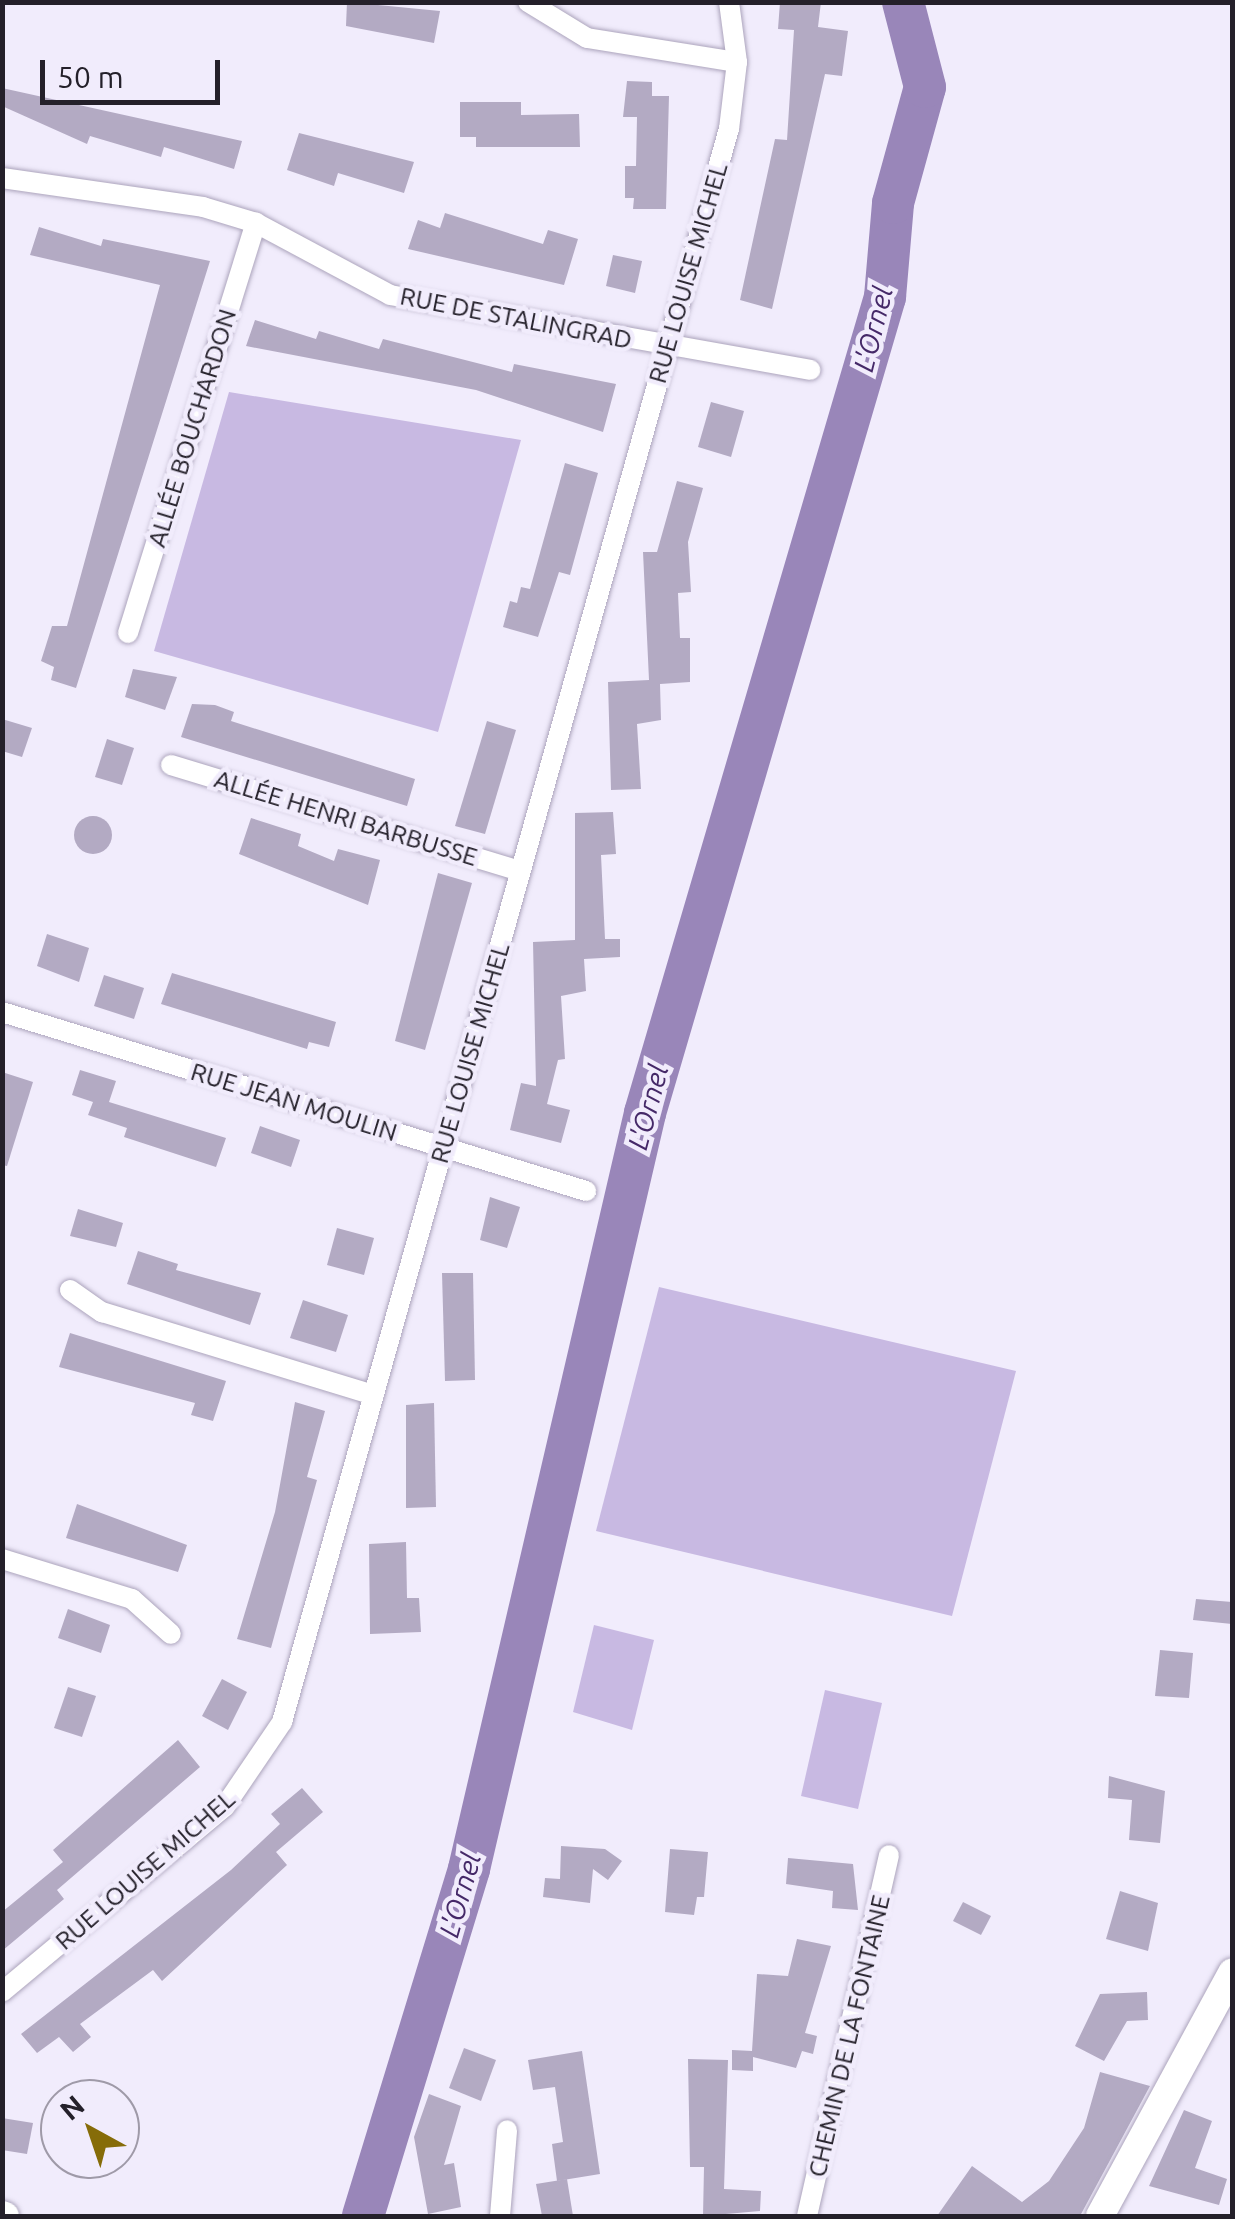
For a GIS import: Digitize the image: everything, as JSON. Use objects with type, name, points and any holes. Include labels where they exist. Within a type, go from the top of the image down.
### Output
[{"type":"street","points":[[528,2],[587,38],[737,62]]},
{"type":"street","name":"RUE LOUISE MICHEL","points":[[2,1992],[224,1806],[267,1752],[374,1394],[729,129],[737,62],[728,2]]},
{"type":"street","name":"RUE DE STALINGRAD","points":[[2,178],[203,207],[256,223],[390,295],[810,370]]},
{"type":"street","name":"ALLÉE BOUCHARDON","points":[[128,633],[256,223]]},
{"type":"street","name":"ALLÉE HENRI BARBUSSE","points":[[171,765],[520,871]]},
{"type":"street","name":"RUE JEAN MOULIN","points":[[2,1012],[586,1191]]},
{"type":"street","points":[[70,1290],[102,1312],[374,1394]]},
{"type":"street","points":[[2,1559],[132,1599],[171,1634]]},
{"type":"street","name":"CHEMIN DE LA FONTAINE","points":[[808,2216],[889,1855]]},
{"type":"street","points":[[1100,2216],[1232,1973]]},
{"type":"street","points":[[500,2216],[506,2130]]},
{"type":"shaded area","points":[[229,392],[521,440],[438,732],[154,651]]},
{"type":"shaded area","points":[[659,1287],[1016,1371],[952,1616],[596,1531]]},
{"type":"shaded area","points":[[594,1625],[654,1640],[632,1730],[573,1712]]},
{"type":"shaded area","points":[[825,1690],[882,1703],[858,1809],[801,1796]]},
{"type":"building","points":[[347,2],[440,11],[434,43],[346,26]]},
{"type":"building","points":[[780,2],[821,2],[818,27],[848,31],[842,76],[825,74],[772,309],[740,300],[775,139],[787,140],[794,30],[778,29]]},
{"type":"building","points":[[627,81],[652,82],[652,96],[669,96],[666,209],[633,209],[634,198],[625,198],[625,166],[636,166],[637,117],[623,117]]},
{"type":"building","points":[[2,88],[242,141],[234,169],[164,147],[161,157],[90,136],[87,144],[2,106]]},
{"type":"building","points":[[460,102],[521,102],[521,115],[579,114],[580,147],[476,147],[476,137],[460,137]]},
{"type":"building","points":[[299,133],[414,162],[404,193],[338,173],[334,186],[287,170]]},
{"type":"building","points":[[445,213],[543,244],[548,230],[578,239],[564,285],[408,249],[418,220],[440,228]]},
{"type":"building","points":[[39,227],[101,246],[103,239],[210,261],[76,688],[51,680],[54,667],[41,661],[52,626],[67,626],[160,285],[30,255]]},
{"type":"building","points":[[613,255],[642,261],[635,293],[606,286]]},
{"type":"building","points":[[255,320],[316,339],[319,331],[379,349],[383,339],[512,372],[514,364],[616,384],[603,432],[476,390],[246,346]]},
{"type":"building","points":[[711,402],[744,411],[731,457],[698,447]]},
{"type":"building","points":[[565,463],[598,473],[570,575],[559,572],[538,637],[503,627],[510,601],[517,603],[521,587],[530,589]]},
{"type":"building","points":[[677,481],[703,488],[688,542],[691,592],[678,593],[680,638],[690,638],[690,682],[660,684],[661,720],[637,724],[641,789],[611,790],[608,682],[649,680],[643,552],[657,552]]},
{"type":"building","points":[[133,669],[177,677],[165,710],[125,697]]},
{"type":"building","points":[[192,704],[215,705],[234,712],[231,721],[415,779],[407,806],[181,737]]},
{"type":"building","points":[[2,719],[32,728],[22,757],[2,751]]},
{"type":"building","points":[[487,721],[516,730],[485,834],[455,826]]},
{"type":"building","points":[[107,739],[134,748],[122,785],[95,777]]},
{"type":"building","points":[[613,812],[616,854],[601,855],[605,939],[620,939],[620,957],[584,959],[586,991],[561,996],[565,1059],[558,1060],[547,1104],[570,1110],[561,1143],[510,1130],[521,1083],[536,1086],[533,942],[575,940],[575,813]]},
{"type":"building","points":[[93,816],[107,821],[112,835],[107,849],[93,854],[79,849],[74,835],[79,821]]},
{"type":"building","points":[[251,818],[301,834],[298,846],[334,861],[338,849],[380,860],[368,905],[239,854]]},
{"type":"building","points":[[438,873],[472,883],[425,1050],[395,1041]]},
{"type":"building","points":[[47,934],[89,948],[79,982],[37,966]]},
{"type":"building","points":[[172,973],[336,1022],[329,1047],[309,1042],[307,1049],[161,1004]]},
{"type":"building","points":[[104,975],[144,988],[134,1019],[94,1006]]},
{"type":"building","points":[[80,1070],[116,1081],[109,1102],[226,1138],[216,1167],[124,1137],[127,1128],[88,1115],[93,1102],[72,1095]]},
{"type":"building","points":[[2,1072],[33,1082],[7,1166],[2,1165]]},
{"type":"building","points":[[260,1126],[300,1140],[291,1167],[251,1153]]},
{"type":"building","points":[[490,1197],[520,1207],[507,1248],[480,1240]]},
{"type":"building","points":[[78,1209],[123,1223],[116,1247],[70,1236]]},
{"type":"building","points":[[337,1228],[374,1238],[364,1275],[327,1265]]},
{"type":"building","points":[[138,1251],[178,1264],[176,1270],[261,1293],[250,1325],[127,1284]]},
{"type":"building","points":[[442,1273],[473,1273],[475,1380],[445,1381]]},
{"type":"building","points":[[303,1300],[348,1315],[336,1352],[290,1338]]},
{"type":"building","points":[[70,1333],[226,1381],[213,1421],[191,1415],[195,1403],[59,1367]]},
{"type":"building","points":[[295,1402],[325,1411],[307,1477],[317,1480],[271,1648],[237,1639],[275,1512]]},
{"type":"building","points":[[434,1403],[436,1507],[406,1508],[406,1405]]},
{"type":"building","points":[[77,1504],[187,1545],[178,1572],[66,1538]]},
{"type":"building","points":[[406,1542],[407,1598],[419,1598],[421,1632],[370,1634],[369,1544]]},
{"type":"building","points":[[1196,1599],[1232,1602],[1232,1624],[1193,1620]]},
{"type":"building","points":[[68,1609],[110,1625],[101,1653],[58,1638]]},
{"type":"building","points":[[1160,1650],[1193,1653],[1189,1698],[1155,1696]]},
{"type":"building","points":[[222,1679],[247,1692],[228,1730],[202,1716]]},
{"type":"building","points":[[68,1687],[96,1696],[82,1737],[54,1728]]},
{"type":"building","points":[[178,1740],[200,1767],[57,1890],[64,1899],[2,1951],[2,1912],[63,1862],[53,1850]]},
{"type":"building","points":[[1109,1776],[1165,1791],[1160,1843],[1129,1840],[1132,1800],[1108,1798]]},
{"type":"building","points":[[302,1788],[323,1812],[276,1852],[287,1865],[162,1981],[153,1970],[80,2024],[91,2037],[73,2052],[59,2037],[37,2053],[21,2034],[231,1870],[280,1824],[271,1814]]},
{"type":"building","points":[[561,1846],[605,1849],[622,1861],[608,1880],[593,1869],[590,1903],[543,1897],[545,1878],[560,1879]]},
{"type":"building","points":[[670,1849],[708,1852],[704,1897],[697,1897],[694,1915],[665,1912]]},
{"type":"building","points":[[788,1858],[853,1864],[858,1910],[832,1908],[833,1891],[786,1884]]},
{"type":"building","points":[[1120,1891],[1158,1903],[1148,1951],[1106,1939]]},
{"type":"building","points":[[963,1902],[991,1916],[981,1935],[953,1921]]},
{"type":"building","points":[[797,1939],[831,1946],[805,2033],[817,2036],[813,2054],[802,2051],[796,2068],[753,2057],[753,2071],[732,2070],[732,2050],[752,2051],[757,1974],[788,1976]]},
{"type":"building","points":[[1147,1992],[1148,2020],[1127,2021],[1104,2061],[1075,2046],[1100,1994]]},
{"type":"building","points":[[464,2048],[496,2060],[481,2101],[449,2088]]},
{"type":"building","points":[[582,2051],[600,2174],[557,2181],[552,2144],[563,2142],[555,2087],[533,2090],[528,2060]]},
{"type":"building","points":[[688,2059],[728,2060],[724,2189],[761,2191],[760,2211],[703,2216],[704,2167],[690,2167]]},
{"type":"building","points":[[1100,2072],[1150,2086],[1080,2216],[937,2216],[972,2166],[1022,2202],[1049,2181],[1084,2128]]},
{"type":"building","points":[[429,2094],[461,2106],[444,2165],[454,2163],[461,2207],[428,2214],[414,2137]]},
{"type":"building","points":[[1184,2110],[1212,2121],[1195,2168],[1227,2179],[1219,2205],[1149,2186]]},
{"type":"building","points":[[2,2118],[33,2123],[27,2154],[2,2150]]},
{"type":"building","points":[[567,2179],[573,2216],[542,2216],[536,2184]]},
{"type":"waterway","name":"L'Ornel","points":[[363,2216],[469,1869],[645,1113],[885,297],[893,203],[925,87],[903,2]]}]
